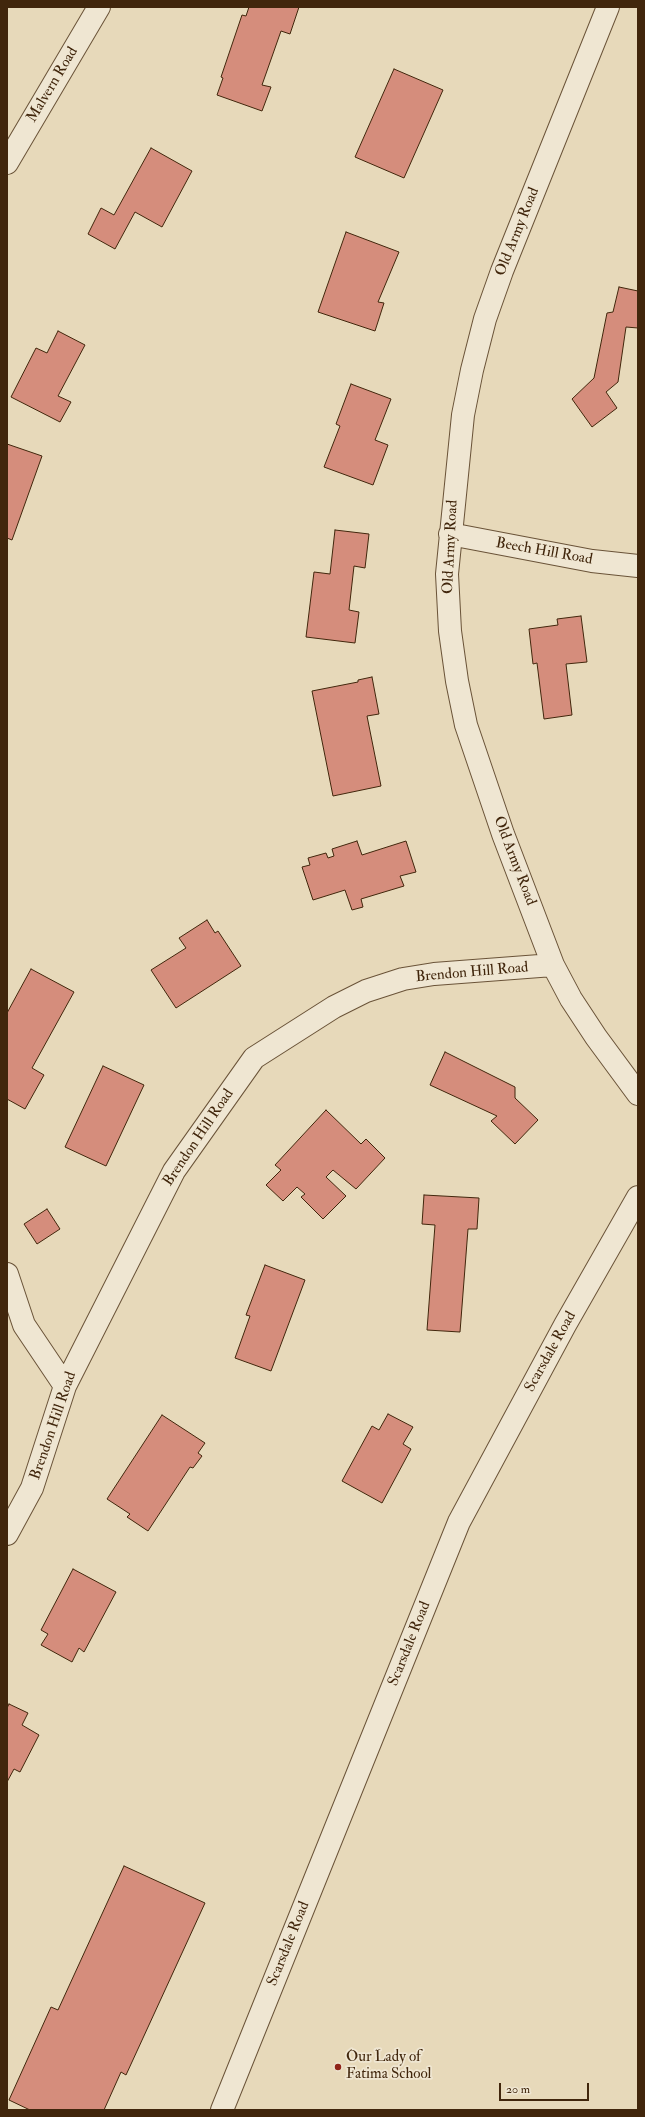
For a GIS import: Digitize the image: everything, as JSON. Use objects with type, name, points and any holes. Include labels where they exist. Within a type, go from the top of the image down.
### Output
[{"type":"street","name":"Malvern Road","points":[[7,162],[99,7]]},
{"type":"street","name":"Old Army Road","points":[[608,7],[502,271],[485,319],[472,370],[463,415],[447,574],[450,631],[457,681],[466,725],[500,827],[553,965],[571,999],[596,1037],[638,1094]]},
{"type":"street","name":"Beech Hill Road","points":[[450,534],[592,561],[638,566]]},
{"type":"street","name":"Brendon Hill Road","points":[[7,1534],[32,1488],[65,1386],[174,1171],[254,1058],[334,1007],[366,991],[403,979],[434,974],[553,965]]},
{"type":"street","name":"Scarsdale Road","points":[[222,2110],[459,1522],[565,1325],[638,1196]]},
{"type":"street","points":[[7,1274],[24,1325],[65,1386]]},
{"type":"building","points":[[249,7],[299,7],[290,34],[281,31],[262,85],[271,87],[262,111],[217,95],[223,78],[221,77],[242,15],[246,16]]},
{"type":"building","points":[[394,69],[443,90],[404,178],[355,157]]},
{"type":"building","points":[[151,148],[192,171],[162,227],[135,212],[115,249],[88,234],[101,208],[114,215]]},
{"type":"building","points":[[346,232],[399,252],[378,302],[384,303],[375,331],[318,312]]},
{"type":"building","points":[[619,287],[638,291],[638,328],[626,327],[618,382],[606,392],[617,408],[592,427],[572,399],[594,378],[607,313],[613,312]]},
{"type":"building","points":[[58,331],[85,345],[58,396],[71,402],[60,422],[11,397],[36,348],[47,353]]},
{"type":"building","points":[[351,384],[391,399],[375,440],[388,445],[373,485],[324,467],[340,426],[336,424]]},
{"type":"building","points":[[7,444],[42,456],[12,540],[7,538]]},
{"type":"building","points":[[335,530],[369,534],[365,568],[354,566],[349,610],[359,612],[355,643],[306,637],[314,572],[330,574]]},
{"type":"building","points":[[581,616],[587,662],[566,664],[572,715],[544,719],[537,663],[533,664],[529,629],[558,625],[557,619]]},
{"type":"building","points":[[372,677],[379,714],[367,716],[381,786],[333,796],[312,691],[358,682],[358,680]]},
{"type":"building","points":[[357,841],[362,855],[406,841],[416,872],[400,876],[404,886],[361,899],[363,907],[352,910],[345,890],[313,900],[302,867],[310,865],[308,858],[326,853],[328,858],[334,856],[332,849]]},
{"type":"building","points":[[207,920],[215,933],[218,931],[241,966],[176,1008],[151,970],[186,948],[179,938]]},
{"type":"building","points":[[31,969],[74,992],[32,1068],[44,1075],[25,1109],[7,1099],[7,1013]]},
{"type":"building","points":[[445,1052],[515,1087],[515,1098],[538,1120],[515,1144],[491,1121],[497,1116],[430,1085]]},
{"type":"building","points":[[103,1066],[144,1085],[106,1166],[65,1147]]},
{"type":"building","points":[[326,1110],[361,1144],[366,1139],[385,1158],[356,1189],[333,1170],[326,1177],[346,1196],[323,1219],[301,1197],[305,1194],[297,1187],[283,1201],[266,1185],[281,1170],[275,1165]]},
{"type":"building","points":[[424,1195],[479,1198],[477,1229],[468,1229],[460,1332],[427,1330],[435,1225],[422,1224]]},
{"type":"building","points":[[47,1209],[60,1229],[37,1244],[24,1224]]},
{"type":"building","points":[[265,1265],[305,1280],[271,1371],[235,1358],[250,1316],[246,1315]]},
{"type":"building","points":[[388,1414],[413,1427],[403,1444],[411,1449],[382,1503],[342,1481],[372,1426],[379,1430]]},
{"type":"building","points":[[162,1415],[205,1443],[198,1453],[202,1456],[193,1468],[190,1467],[148,1531],[127,1517],[130,1514],[107,1499]]},
{"type":"building","points":[[73,1569],[116,1592],[84,1652],[79,1648],[72,1662],[41,1645],[48,1634],[41,1630]]},
{"type":"building","points":[[9,1704],[28,1713],[22,1725],[39,1735],[20,1772],[14,1769],[7,1782],[7,1708]]},
{"type":"building","points":[[124,1866],[205,1903],[126,2075],[121,2072],[104,2110],[30,2110],[9,2100],[51,2007],[58,2010]]},
{"type":"place","name":"Our Lady of Fatima School","points":[[338,2067]]}]
